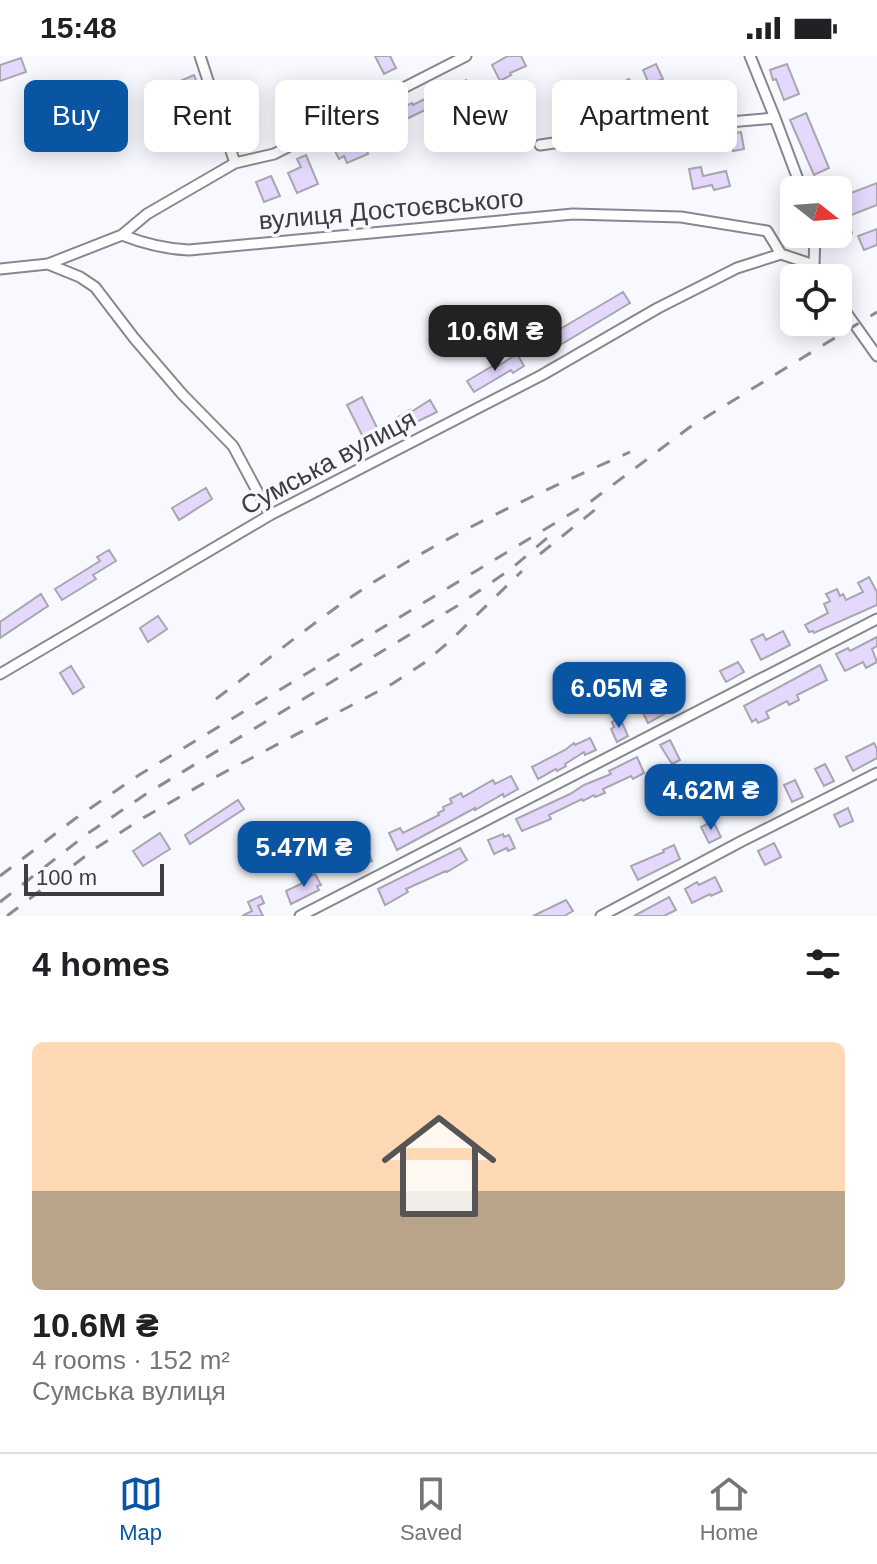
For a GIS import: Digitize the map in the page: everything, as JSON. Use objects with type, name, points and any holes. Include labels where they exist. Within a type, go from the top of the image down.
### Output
[{"type":"street","points":[[200,56],[235,163]]},
{"type":"street","points":[[0,269],[48,264],[122,235],[147,214],[235,163],[274,154],[466,56]]},
{"type":"street","points":[[750,56],[797,176]]},
{"type":"street","points":[[540,145],[660,128],[775,118]]},
{"type":"street","name":"вулиця Достоєвського","points":[[122,235],[169,250],[189,250],[573,214],[681,217],[767,231],[781,254]]},
{"type":"street","points":[[781,254],[811,264]]},
{"type":"street","name":"Сумська вулиця","points":[[0,674],[270,515],[542,375],[658,308],[737,268],[781,254]]},
{"type":"street","points":[[48,264],[95,287],[182,394],[233,446],[270,515]]},
{"type":"street","points":[[852,321],[877,356]]},
{"type":"street","points":[[300,916],[877,619]]},
{"type":"street","points":[[601,916],[877,773]]},
{"type":"building","points":[[375,56],[390,56],[396,68],[384,74]]},
{"type":"building","points":[[508,56],[521,56],[526,66],[500,80],[492,65]]},
{"type":"building","points":[[21,58],[26,72],[0,81],[0,65]]},
{"type":"building","points":[[656,64],[663,79],[647,80],[643,70]]},
{"type":"building","points":[[787,64],[799,94],[784,100],[770,70]]},
{"type":"building","points":[[424,100],[424,110],[408,118],[408,105]]},
{"type":"building","points":[[806,113],[829,168],[814,175],[790,120]]},
{"type":"building","points":[[741,132],[744,149],[737,150],[737,133]]},
{"type":"building","points":[[336,152],[368,154],[347,163],[344,156],[339,159]]},
{"type":"building","points":[[306,155],[318,184],[297,193],[288,173],[301,167],[297,159]]},
{"type":"building","points":[[701,167],[703,176],[726,171],[730,186],[714,190],[712,185],[693,189],[689,169]]},
{"type":"building","points":[[271,176],[280,196],[264,202],[256,182]]},
{"type":"building","points":[[877,183],[877,205],[852,215],[852,193]]},
{"type":"building","points":[[877,229],[877,245],[864,250],[858,236]]},
{"type":"building","points":[[623,292],[630,303],[545,354],[538,342]]},
{"type":"building","points":[[517,354],[524,366],[513,373],[511,370],[474,392],[467,381]]},
{"type":"building","points":[[362,397],[382,438],[367,445],[347,405]]},
{"type":"building","points":[[430,400],[437,412],[404,428],[398,417]]},
{"type":"building","points":[[206,488],[212,499],[179,520],[172,508]]},
{"type":"building","points":[[109,550],[116,561],[93,575],[96,579],[62,600],[55,589],[100,561],[97,557]]},
{"type":"building","points":[[869,577],[877,592],[877,605],[814,633],[809,632],[805,625],[828,613],[824,604],[830,601],[826,594],[837,589],[846,600],[863,592],[858,583]]},
{"type":"building","points":[[41,594],[48,606],[0,638],[0,622]]},
{"type":"building","points":[[158,616],[167,629],[148,642],[140,628]]},
{"type":"building","points":[[783,631],[790,645],[761,660],[751,640],[763,634],[766,640]]},
{"type":"building","points":[[877,637],[877,646],[872,649],[877,662],[866,668],[863,662],[845,671],[836,654],[848,648],[850,651]]},
{"type":"building","points":[[738,662],[744,672],[726,682],[720,671]]},
{"type":"building","points":[[820,665],[827,680],[797,695],[799,700],[789,705],[787,701],[766,712],[769,718],[752,722],[744,706]]},
{"type":"building","points":[[71,666],[84,687],[73,694],[60,673]]},
{"type":"building","points":[[664,688],[668,695],[671,693],[678,706],[648,723],[639,704]]},
{"type":"building","points":[[620,718],[628,736],[617,742],[611,729],[614,727],[612,722]]},
{"type":"building","points":[[590,738],[596,750],[585,755],[584,752],[566,766],[538,779],[532,767],[574,743]]},
{"type":"building","points":[[670,740],[680,760],[672,764],[660,745]]},
{"type":"building","points":[[874,743],[877,758],[853,771],[846,757]]},
{"type":"building","points":[[637,757],[644,773],[603,789],[605,793],[582,799],[549,815],[551,819],[522,831],[516,819],[611,774],[609,771]]},
{"type":"building","points":[[825,764],[834,781],[824,786],[815,769]]},
{"type":"building","points":[[733,775],[742,795],[729,800],[720,780]]},
{"type":"building","points":[[511,776],[518,789],[397,850],[389,833],[400,828],[403,833],[439,815],[443,807],[452,803],[450,799],[461,793],[463,797],[493,780],[495,784]]},
{"type":"building","points":[[795,780],[803,797],[792,802],[784,785]]},
{"type":"building","points":[[238,800],[244,809],[190,844],[185,835]]},
{"type":"building","points":[[848,808],[853,821],[840,827],[834,815]]},
{"type":"building","points":[[713,821],[721,837],[709,843],[701,827]]},
{"type":"building","points":[[160,833],[170,849],[143,866],[133,851]]},
{"type":"building","points":[[503,834],[504,837],[509,835],[515,848],[494,854],[488,840]]},
{"type":"building","points":[[367,841],[372,861],[361,866],[353,848]]},
{"type":"building","points":[[774,843],[781,857],[765,865],[758,851]]},
{"type":"building","points":[[674,845],[680,859],[638,880],[631,866]]},
{"type":"building","points":[[460,848],[467,860],[406,889],[408,892],[385,905],[378,889]]},
{"type":"building","points":[[315,874],[321,885],[317,886],[319,890],[291,904],[286,891]]},
{"type":"building","points":[[715,877],[722,891],[692,903],[685,889]]},
{"type":"building","points":[[261,896],[264,903],[258,906],[263,916],[242,916],[252,911],[248,902]]},
{"type":"building","points":[[669,897],[676,910],[664,916],[634,916]]},
{"type":"building","points":[[566,900],[573,911],[564,916],[533,916]]},
{"type":"railway","points":[[0,876],[139,775],[590,502],[690,427],[877,312]]},
{"type":"railway","points":[[216,699],[325,615],[395,569],[494,515],[630,452]]},
{"type":"railway","points":[[540,554],[596,509]]},
{"type":"railway","points":[[0,902],[87,834],[146,794],[457,606],[511,569],[547,538]]},
{"type":"railway","points":[[7,916],[96,848],[143,818],[392,684],[424,663],[522,571]]}]
